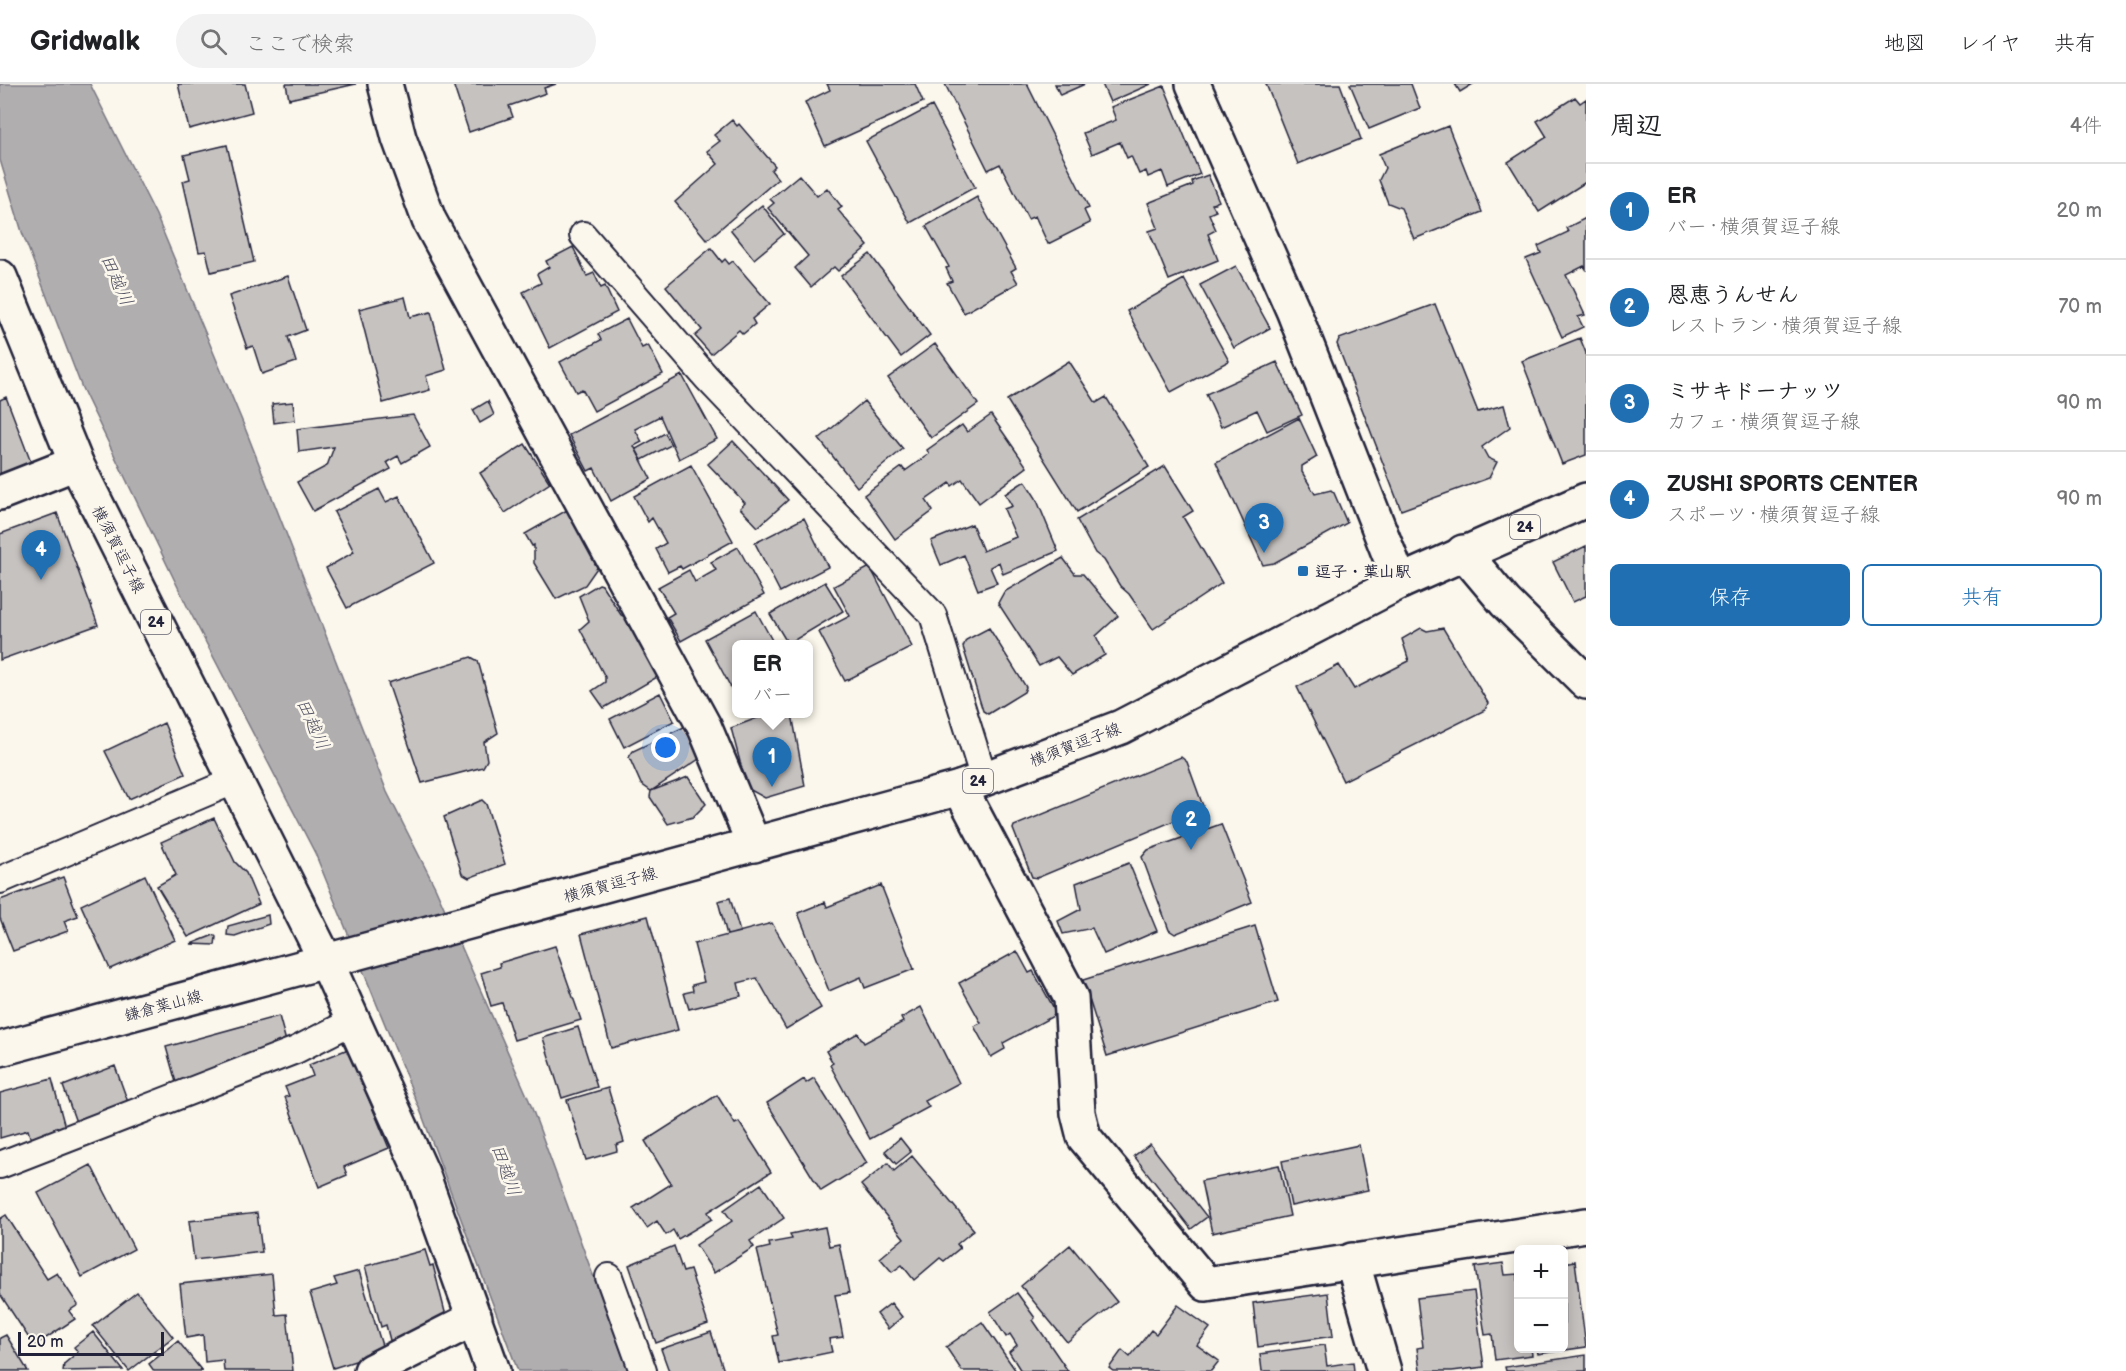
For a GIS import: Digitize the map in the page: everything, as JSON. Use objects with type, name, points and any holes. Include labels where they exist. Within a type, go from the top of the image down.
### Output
[{"type":"street","points":[[385,84],[399,138],[429,219],[705,728],[754,845]]},
{"type":"street","points":[[1193,84],[1293,310],[1400,582]]},
{"type":"street","name":"横須賀逗子線","points":[[0,277],[76,463],[236,780],[335,959],[972,783],[1121,727],[1400,582],[1463,552],[1586,500]]},
{"type":"street","points":[[0,493],[76,463]]},
{"type":"street","points":[[1463,552],[1505,602],[1586,682]]},
{"type":"street","points":[[972,783],[1071,998],[1078,1113],[1084,1137],[1206,1284],[1586,1225]]},
{"type":"street","points":[[335,959],[355,1020],[422,1173],[493,1371]]},
{"type":"street","name":"鎌倉葉山線","points":[[0,1048],[335,959]]},
{"type":"street","points":[[1352,1260],[1384,1371]]},
{"type":"street","points":[[371,1371],[475,1318]]},
{"type":"lane","points":[[583,235],[706,378],[933,615],[972,783]]},
{"type":"lane","points":[[0,880],[236,780]]},
{"type":"lane","points":[[0,1165],[296,1050],[355,1020]]},
{"type":"lane","points":[[609,1277],[643,1371]]},
{"type":"water","name":"田越川","points":[[0,84],[90,84],[156,215],[245,428],[387,792],[435,887],[529,1100],[628,1371],[518,1371],[422,1115],[315,853],[187,606],[82,388],[22,232],[0,160]]},
{"type":"building","points":[[178,84],[245,84],[252,112],[189,129]]},
{"type":"building","points":[[286,84],[356,84],[289,99]]},
{"type":"building","points":[[453,84],[556,84],[544,88],[546,93],[509,106],[513,117],[469,132]]},
{"type":"building","points":[[827,84],[915,84],[923,102],[825,146],[805,102],[830,90]]},
{"type":"building","points":[[945,84],[1027,84],[1089,208],[1084,210],[1090,223],[1048,244],[1035,216],[1028,219],[1000,164],[988,170]]},
{"type":"building","points":[[1055,84],[1085,84],[1060,95]]},
{"type":"building","points":[[1102,84],[1151,84],[1110,102]]},
{"type":"building","points":[[1266,84],[1340,84],[1361,139],[1298,164]]},
{"type":"building","points":[[1350,84],[1411,84],[1420,108],[1369,129]]},
{"type":"building","points":[[1455,84],[1473,84],[1460,92]]},
{"type":"building","points":[[1164,86],[1200,174],[1168,187],[1162,171],[1148,177],[1146,171],[1139,174],[1131,156],[1127,158],[1120,142],[1092,154],[1083,133],[1116,120],[1111,107]]},
{"type":"building","points":[[1575,97],[1580,103],[1586,99],[1586,182],[1539,212],[1508,162],[1547,137],[1537,121]]},
{"type":"building","points":[[932,106],[975,187],[910,223],[866,141]]},
{"type":"building","points":[[732,120],[737,126],[739,124],[775,166],[771,170],[778,179],[707,240],[675,202],[718,164],[707,151],[720,141],[714,135]]},
{"type":"building","points":[[1448,126],[1482,212],[1414,239],[1401,208],[1388,203],[1379,180],[1385,168],[1379,154]]},
{"type":"building","points":[[227,145],[254,262],[211,272],[206,251],[199,252],[183,181],[190,179],[184,155]]},
{"type":"building","points":[[799,175],[817,196],[827,188],[842,207],[838,210],[868,246],[838,271],[834,267],[811,287],[795,268],[808,256],[768,208],[774,203],[770,199]]},
{"type":"building","points":[[1208,175],[1219,201],[1212,204],[1216,211],[1209,214],[1216,230],[1208,234],[1218,260],[1169,280],[1149,231],[1158,228],[1148,203],[1193,185],[1192,181]]},
{"type":"building","points":[[977,197],[1016,268],[1011,271],[1018,283],[964,313],[947,283],[952,281],[946,268],[949,267],[926,226]]},
{"type":"building","points":[[762,205],[784,234],[754,259],[731,230]]},
{"type":"building","points":[[1586,218],[1586,269],[1584,266],[1566,275],[1585,315],[1578,317],[1583,327],[1562,337],[1526,259],[1541,253],[1538,246],[1568,232],[1566,228]]},
{"type":"building","points":[[573,247],[587,276],[594,273],[601,288],[605,286],[617,312],[550,348],[523,292],[541,283],[537,274],[549,267],[546,261]]},
{"type":"building","points":[[711,248],[722,262],[725,259],[729,264],[733,261],[770,304],[752,319],[755,324],[743,334],[739,330],[711,354],[695,336],[702,330],[666,286]]},
{"type":"building","points":[[870,254],[930,335],[901,357],[841,276]]},
{"type":"building","points":[[1236,266],[1270,328],[1234,348],[1200,285]]},
{"type":"building","points":[[288,276],[306,330],[288,337],[296,362],[262,374],[253,346],[247,348],[229,296]]},
{"type":"building","points":[[1184,279],[1229,361],[1171,392],[1127,311]]},
{"type":"building","points":[[405,297],[410,317],[431,312],[446,370],[426,376],[430,390],[383,403],[359,309]]},
{"type":"building","points":[[1435,304],[1478,412],[1504,405],[1510,427],[1482,447],[1488,458],[1497,462],[1489,478],[1401,510],[1337,344],[1339,339]]},
{"type":"building","points":[[627,319],[642,348],[648,345],[663,374],[594,411],[582,389],[576,392],[560,362],[601,340],[598,334]]},
{"type":"building","points":[[1580,338],[1586,353],[1586,455],[1562,464],[1522,361]]},
{"type":"building","points":[[935,344],[978,404],[931,438],[888,378]]},
{"type":"building","points":[[1069,361],[1096,403],[1106,397],[1149,467],[1077,512],[1007,400]]},
{"type":"building","points":[[1277,362],[1302,415],[1267,431],[1257,410],[1221,427],[1206,394]]},
{"type":"building","points":[[682,375],[717,439],[679,459],[660,416],[635,429],[642,442],[634,446],[651,479],[611,501],[594,468],[588,471],[569,435]]},
{"type":"building","points":[[6,397],[32,465],[0,478],[0,400]]},
{"type":"building","points":[[488,401],[494,415],[480,423],[473,410]]},
{"type":"building","points":[[864,401],[903,449],[857,487],[819,439]]},
{"type":"building","points":[[293,402],[295,420],[274,423],[272,404]]},
{"type":"building","points":[[413,415],[430,447],[402,463],[398,456],[387,462],[391,469],[313,511],[297,482],[327,466],[334,447],[299,452],[297,429]]},
{"type":"building","points":[[991,415],[1027,467],[979,503],[962,479],[952,486],[950,483],[926,500],[933,511],[895,539],[864,495],[902,467],[905,471],[929,454],[927,450],[962,425],[967,432]]},
{"type":"building","points":[[1299,418],[1317,457],[1302,466],[1302,472],[1315,494],[1331,490],[1334,493],[1347,523],[1274,563],[1263,565],[1216,462]]},
{"type":"building","points":[[665,433],[671,445],[642,460],[636,449]]},
{"type":"building","points":[[733,441],[788,500],[758,527],[740,508],[745,503],[708,464]]},
{"type":"building","points":[[525,444],[550,483],[505,513],[480,473]]},
{"type":"building","points":[[691,465],[733,541],[682,569],[680,566],[668,572],[656,549],[666,543],[652,518],[648,522],[634,496]]},
{"type":"building","points":[[1165,466],[1193,511],[1183,517],[1222,583],[1153,629],[1129,594],[1120,586],[1104,560],[1095,553],[1077,520]]},
{"type":"building","points":[[1025,481],[1036,498],[1058,551],[1003,574],[999,562],[990,567],[997,583],[978,590],[964,555],[941,565],[931,541],[972,524],[983,551],[1016,537],[1004,509],[1012,506],[1005,494]]},
{"type":"building","points":[[379,489],[386,502],[399,496],[434,563],[347,608],[326,568],[354,552],[334,512]]},
{"type":"building","points":[[567,510],[599,565],[585,585],[556,599],[534,563],[534,545],[532,546],[525,534]]},
{"type":"building","points":[[57,513],[98,625],[0,660],[0,534]]},
{"type":"building","points":[[804,518],[828,567],[780,592],[755,543]]},
{"type":"building","points":[[1586,546],[1586,596],[1573,602],[1553,562]]},
{"type":"building","points":[[738,547],[764,595],[681,641],[667,617],[674,613],[658,587],[689,570],[695,582],[716,570],[711,562]]},
{"type":"building","points":[[1063,558],[1075,574],[1083,574],[1118,616],[1096,636],[1105,655],[1072,675],[1057,657],[1039,666],[998,603],[1004,592]]},
{"type":"building","points":[[870,567],[912,647],[845,681],[819,632],[850,616],[834,586]]},
{"type":"building","points":[[825,582],[843,611],[795,640],[786,640],[770,614]]},
{"type":"building","points":[[599,584],[602,585],[621,615],[629,619],[659,676],[604,708],[592,691],[605,682],[605,677],[580,629],[589,621],[579,596]]},
{"type":"building","points":[[756,611],[772,640],[732,640],[732,690],[705,639]]},
{"type":"building","points":[[989,628],[1026,687],[1024,692],[988,714],[983,711],[963,647],[966,640]]},
{"type":"building","points":[[1421,628],[1427,631],[1443,628],[1488,703],[1485,710],[1343,781],[1297,687],[1339,665],[1354,689],[1409,661],[1402,639]]},
{"type":"building","points":[[471,657],[478,661],[498,733],[484,742],[487,760],[483,767],[422,783],[388,683]]},
{"type":"building","points":[[660,693],[674,721],[624,747],[610,719]]},
{"type":"building","points":[[757,718],[793,718],[805,786],[765,798],[747,788],[731,728]]},
{"type":"building","points":[[164,723],[185,774],[129,799],[105,751]]},
{"type":"building","points":[[684,727],[702,757],[651,791],[641,784],[629,757],[633,751]]},
{"type":"building","points":[[1181,757],[1187,762],[1203,806],[1200,810],[1037,878],[1032,877],[1013,829],[1014,826]]},
{"type":"building","points":[[688,777],[706,804],[693,817],[668,824],[650,797],[651,791]]},
{"type":"building","points":[[482,800],[486,804],[505,864],[469,878],[462,874],[444,817]]},
{"type":"building","points":[[214,818],[235,862],[246,873],[259,904],[188,937],[157,886],[176,875],[161,842]]},
{"type":"building","points":[[1221,824],[1252,902],[1175,934],[1169,930],[1142,857],[1148,850]]},
{"type":"building","points":[[1129,863],[1157,931],[1104,954],[1092,928],[1063,934],[1058,921],[1081,909],[1076,883]]},
{"type":"building","points":[[145,875],[175,940],[110,969],[81,905]]},
{"type":"building","points":[[63,877],[78,916],[64,921],[68,931],[13,951],[0,918],[0,900]]},
{"type":"building","points":[[881,885],[914,969],[865,988],[861,977],[829,991],[798,913],[825,902],[827,907]]},
{"type":"building","points":[[730,898],[740,932],[727,935],[718,901]]},
{"type":"building","points":[[268,915],[269,924],[235,936],[227,935],[228,926]]},
{"type":"building","points":[[648,916],[678,1030],[611,1048],[581,934]]},
{"type":"building","points":[[772,923],[821,1008],[786,1029],[757,978],[738,983],[741,996],[689,1009],[684,993],[693,991],[692,985],[704,982],[694,944]]},
{"type":"building","points":[[1255,926],[1278,1002],[1107,1056],[1083,980]]},
{"type":"building","points":[[214,935],[215,945],[191,944]]},
{"type":"building","points":[[555,946],[581,1020],[514,1040],[502,1003],[491,1006],[481,973],[500,967],[499,963]]},
{"type":"building","points":[[1017,951],[1029,973],[1033,971],[1057,1014],[1003,1043],[1005,1049],[991,1057],[974,1026],[981,1023],[959,983]]},
{"type":"building","points":[[921,1007],[959,1083],[925,1101],[929,1107],[870,1139],[830,1065],[833,1063],[826,1051],[858,1033],[864,1043],[903,1022],[901,1018]]},
{"type":"building","points":[[279,1016],[287,1045],[177,1086],[166,1047]]},
{"type":"building","points":[[578,1027],[597,1087],[562,1098],[543,1038]]},
{"type":"building","points":[[348,1049],[389,1148],[344,1167],[347,1175],[319,1187],[285,1097],[289,1096],[285,1087],[313,1076],[309,1065]]},
{"type":"building","points":[[115,1066],[129,1105],[77,1125],[63,1086]]},
{"type":"building","points":[[814,1078],[867,1163],[821,1191],[767,1103],[804,1079],[806,1083]]},
{"type":"building","points":[[52,1079],[66,1131],[31,1140],[28,1130],[0,1138],[0,1093]]},
{"type":"building","points":[[608,1088],[624,1142],[616,1145],[617,1151],[586,1160],[567,1100]]},
{"type":"building","points":[[717,1095],[735,1124],[739,1122],[771,1172],[708,1212],[712,1219],[678,1239],[673,1230],[666,1235],[657,1221],[647,1228],[633,1208],[671,1184],[645,1141]]},
{"type":"building","points":[[900,1138],[911,1152],[896,1164],[885,1151]]},
{"type":"building","points":[[1150,1144],[1207,1217],[1191,1229],[1134,1156]]},
{"type":"building","points":[[1359,1145],[1368,1190],[1291,1206],[1282,1161]]},
{"type":"building","points":[[912,1156],[974,1230],[957,1244],[960,1248],[944,1261],[940,1258],[914,1280],[902,1265],[892,1272],[880,1258],[904,1238],[861,1185],[888,1163],[894,1171]]},
{"type":"building","points":[[91,1165],[134,1249],[82,1277],[38,1193]]},
{"type":"building","points":[[1279,1165],[1290,1216],[1212,1233],[1201,1181]]},
{"type":"building","points":[[761,1184],[784,1218],[750,1241],[754,1247],[714,1273],[696,1245],[732,1221],[724,1210]]},
{"type":"building","points":[[257,1213],[262,1252],[194,1260],[189,1221]]},
{"type":"building","points":[[6,1215],[47,1279],[57,1273],[78,1305],[69,1311],[75,1319],[34,1346],[0,1294],[0,1219]]},
{"type":"building","points":[[825,1227],[829,1246],[839,1244],[849,1293],[835,1295],[843,1337],[829,1339],[832,1352],[779,1363],[773,1336],[778,1335],[757,1250],[770,1247],[769,1243],[792,1239],[790,1234]]},
{"type":"building","points":[[1070,1245],[1117,1302],[1067,1342],[1021,1286]]},
{"type":"building","points":[[674,1246],[683,1272],[690,1270],[708,1324],[656,1343],[629,1265]]},
{"type":"building","points":[[425,1250],[430,1266],[433,1265],[447,1320],[392,1348],[386,1325],[381,1327],[365,1266]]},
{"type":"building","points":[[1575,1261],[1586,1347],[1568,1350],[1568,1299],[1568,1262]]},
{"type":"building","points":[[1503,1263],[1505,1275],[1514,1274],[1514,1353],[1532,1353],[1532,1355],[1495,1360],[1492,1334],[1485,1335],[1475,1267]]},
{"type":"building","points":[[359,1271],[384,1352],[333,1368],[310,1293],[337,1285],[334,1278]]},
{"type":"building","points":[[272,1274],[276,1315],[287,1314],[293,1371],[224,1371],[223,1360],[205,1362],[203,1335],[186,1338],[180,1284]]},
{"type":"building","points":[[1474,1291],[1484,1367],[1452,1371],[1420,1371],[1417,1348],[1423,1347],[1417,1298]]},
{"type":"building","points":[[137,1292],[173,1337],[129,1371],[93,1326]]},
{"type":"building","points":[[1017,1293],[1068,1371],[1021,1371],[1009,1352],[1017,1345],[1010,1334],[1006,1337],[990,1312]]},
{"type":"building","points":[[1328,1293],[1333,1336],[1258,1347],[1253,1303]]},
{"type":"building","points":[[891,1303],[902,1317],[888,1329],[877,1314]]},
{"type":"building","points":[[1178,1305],[1210,1328],[1197,1345],[1219,1361],[1211,1371],[1113,1371],[1109,1368],[1122,1350],[1130,1357],[1151,1330],[1156,1334]]},
{"type":"building","points":[[982,1322],[1016,1371],[962,1371],[946,1347]]},
{"type":"building","points":[[93,1332],[123,1370],[63,1371],[64,1364],[78,1352],[74,1347]]},
{"type":"building","points":[[711,1332],[724,1371],[669,1371],[661,1349]]},
{"type":"building","points":[[6,1335],[28,1371],[0,1371],[0,1338]]},
{"type":"building","points":[[178,1341],[202,1371],[154,1371],[149,1364]]},
{"type":"building","points":[[1324,1345],[1327,1366],[1353,1362],[1354,1371],[1262,1371],[1260,1354]]},
{"type":"building","points":[[1586,1355],[1586,1371],[1506,1371],[1505,1367]]},
{"type":"place","name":"ミサキドーナッツ","points":[[1264,553]]},
{"type":"place","name":"逗子・葉山駅","points":[[1303,571]]},
{"type":"place","name":"ZUSHI SPORTS CENTER","points":[[41,580]]},
{"type":"place","name":"ER","points":[[772,787]]},
{"type":"place","name":"恩恵うんせん","points":[[1191,850]]}]
